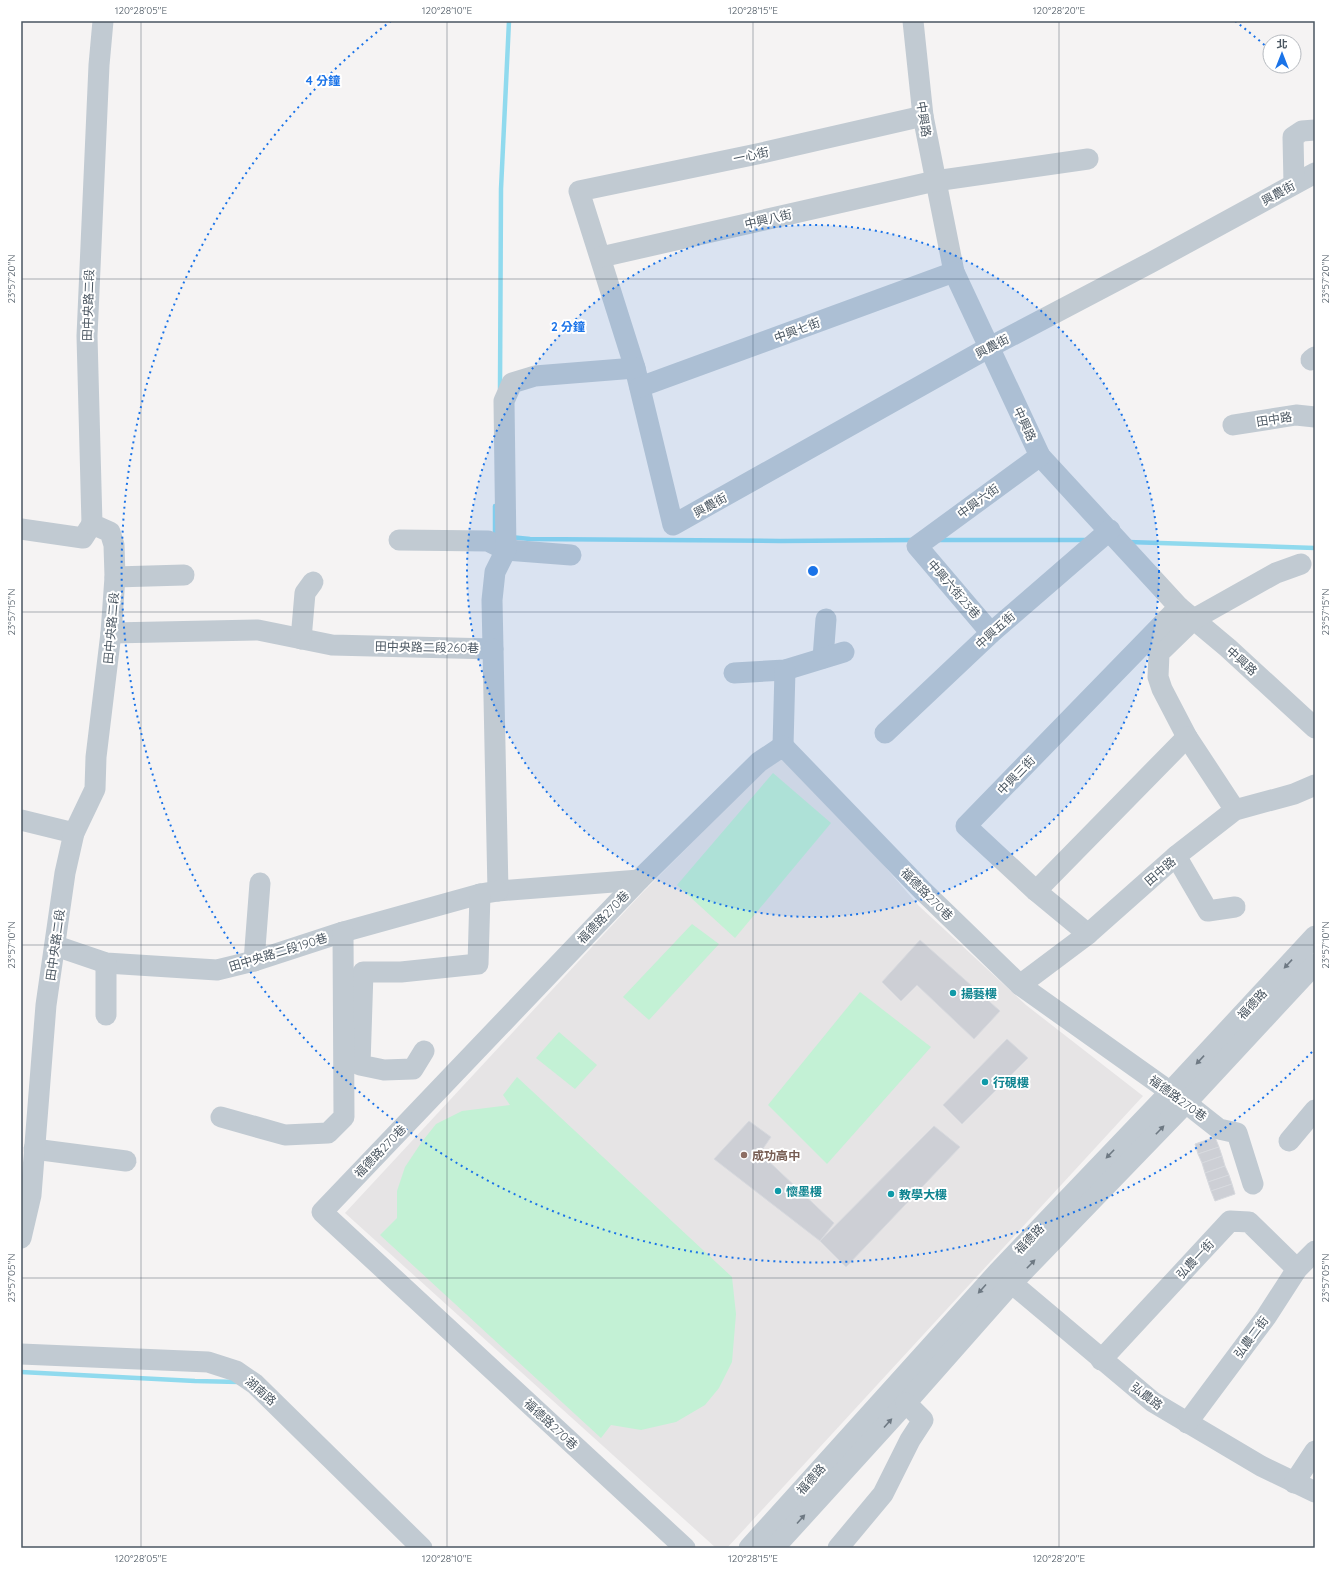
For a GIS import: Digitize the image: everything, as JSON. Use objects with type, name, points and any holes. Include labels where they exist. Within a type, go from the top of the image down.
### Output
[{"type":"street","name":"田中央路二段","points":[[21,1238],[26,1194],[34,1149],[46,1005],[56,946],[65,874],[74,833],[94,789],[96,757],[112,633],[115,577],[114,545],[110,532],[92,524],[87,336],[99,65],[103,21]]},
{"type":"street","name":"中興路","points":[[913,21],[923,116],[954,272],[988,348],[1040,456],[1186,613],[1228,648],[1315,728]]},
{"type":"street","name":"一心街","points":[[600,257],[579,192],[757,154],[923,116]]},
{"type":"street","points":[[1294,184],[1293,137],[1302,131],[1315,130]]},
{"type":"street","name":"中興八街","points":[[600,257],[935,181],[1088,159]]},
{"type":"street","name":"興農街","points":[[637,378],[673,525],[988,348],[1150,263],[1315,173]]},
{"type":"street","points":[[600,257],[637,378]]},
{"type":"street","name":"中興七街","points":[[637,378],[954,272]]},
{"type":"street","name":"田中央路二段260巷","points":[[112,633],[258,630],[332,645],[493,649],[492,600],[495,572],[506,550],[504,401],[512,382],[535,376],[637,378]]},
{"type":"street","name":"田中路","points":[[1234,426],[1296,415],[1315,417]]},
{"type":"street","name":"中興六街","points":[[917,546],[1040,456]]},
{"type":"street","points":[[21,529],[84,538],[92,524]]},
{"type":"street","name":"中興五街","points":[[885,733],[991,633],[1110,530]]},
{"type":"street","points":[[399,540],[488,541],[506,550],[571,555]]},
{"type":"street","name":"中興六街23巷","points":[[917,546],[991,633]]},
{"type":"street","points":[[1235,810],[1187,737],[1162,689],[1158,677],[1159,653],[1186,613],[1276,573],[1301,564]]},
{"type":"street","points":[[115,577],[184,575]]},
{"type":"street","points":[[301,639],[305,594],[313,582]]},
{"type":"street","name":"中興三街","points":[[1088,934],[1036,891],[966,826],[1186,613]]},
{"type":"street","points":[[824,658],[826,619]]},
{"type":"street","points":[[424,1051],[413,1069],[384,1070],[360,1065],[364,972],[401,972],[478,964],[489,893],[493,649]]},
{"type":"street","points":[[734,673],[785,670],[844,652]]},
{"type":"street","points":[[783,746],[785,670]]},
{"type":"street","points":[[1036,891],[1187,737]]},
{"type":"street","name":"福德路270巷","points":[[685,1548],[322,1212],[639,880],[759,762],[783,746],[922,890],[1020,985],[1219,1129],[1237,1133],[1253,1184]]},
{"type":"street","name":"田中路","points":[[1020,985],[1088,934],[1176,856],[1235,810],[1294,794],[1315,785]]},
{"type":"street","points":[[21,820],[74,833]]},
{"type":"street","points":[[1176,856],[1208,911],[1235,907]]},
{"type":"street","name":"田中央路二段190巷","points":[[56,946],[106,963],[217,970],[254,961],[343,932],[489,893],[639,880]]},
{"type":"street","points":[[254,961],[260,883]]},
{"type":"street","points":[[221,1117],[285,1135],[328,1133],[344,1117],[343,932]]},
{"type":"street","name":"福德路","points":[[1178,1098],[1315,936]]},
{"type":"street","points":[[106,963],[106,1015]]},
{"type":"street","name":"福德路","points":[[749,1548],[1178,1098],[1315,964]]},
{"type":"street","points":[[1288,1141],[1311,1121]]},
{"type":"street","points":[[34,1149],[126,1161]]},
{"type":"street","name":"弘農一街","points":[[1101,1360],[1230,1221],[1249,1222],[1297,1270]]},
{"type":"street","name":"弘農二街","points":[[1186,1423],[1266,1317],[1297,1270],[1315,1251]]},
{"type":"street","name":"福德路","points":[[774,1548],[906,1404],[1005,1278]]},
{"type":"street","name":"弘農路","points":[[1005,1278],[1101,1360],[1153,1402],[1186,1423],[1261,1466],[1315,1492]]},
{"type":"street","name":"湖南路","points":[[21,1354],[208,1362],[236,1371],[255,1384],[422,1548]]},
{"type":"street","points":[[838,1548],[882,1494],[910,1440],[923,1420],[906,1404]]},
{"type":"street","points":[[1294,1483],[1315,1451]]},
{"type":"shaded area","name":"成功高中","points":[[778,756],[829,802],[919,906],[1026,1005],[1143,1096],[727,1548],[716,1548],[345,1213],[642,893]]},
{"type":"green space","points":[[773,773],[831,823],[735,938],[677,885]]},
{"type":"green space","points":[[692,924],[719,944],[649,1020],[623,997]]},
{"type":"green space","points":[[860,992],[931,1047],[827,1164],[768,1105]]},
{"type":"green space","points":[[559,1032],[597,1065],[575,1089],[536,1058]]},
{"type":"green space","points":[[517,1077],[732,1277],[736,1314],[732,1362],[719,1388],[705,1405],[676,1422],[641,1430],[611,1425],[601,1438],[380,1235],[397,1218],[397,1191],[405,1167],[436,1124],[462,1111],[510,1105],[503,1095]]},
{"type":"building","name":"揚藝樓","points":[[920,940],[1000,1011],[974,1039],[917,985],[901,1001],[882,982]]},
{"type":"building","name":"行硯樓","points":[[1007,1039],[1028,1058],[962,1124],[943,1105]]},
{"type":"building","name":"懷墨樓","points":[[749,1121],[771,1137],[760,1153],[834,1223],[820,1241],[714,1159]]},
{"type":"building","name":"教學大樓","points":[[934,1126],[960,1147],[846,1267],[820,1241]]},
{"type":"building","points":[[1215,1137],[1219,1147],[1198,1154],[1195,1144]]},
{"type":"building","points":[[1219,1147],[1222,1156],[1202,1163],[1198,1154]]},
{"type":"building","points":[[1222,1156],[1225,1166],[1205,1173],[1202,1163]]},
{"type":"building","points":[[1225,1166],[1229,1175],[1208,1182],[1205,1173]]},
{"type":"building","points":[[1229,1175],[1232,1184],[1211,1191],[1208,1182]]},
{"type":"building","points":[[1232,1184],[1235,1194],[1215,1201],[1211,1191]]},
{"type":"waterway","points":[[500,389],[501,189],[509,21]]},
{"type":"waterway","points":[[495,506],[495,535],[499,536]]},
{"type":"waterway","points":[[510,537],[530,539],[780,541],[915,540]]},
{"type":"waterway","points":[[938,540],[1087,540]]},
{"type":"waterway","points":[[1128,542],[1315,548]]},
{"type":"waterway","points":[[21,1372],[239,1382]]},
{"type":"place","name":"揚藝樓","points":[[953,993]]},
{"type":"place","name":"行硯樓","points":[[985,1082]]},
{"type":"place","name":"成功高中","points":[[744,1155]]},
{"type":"place","name":"懷墨樓","points":[[778,1191]]},
{"type":"place","name":"教學大樓","points":[[891,1194]]}]
